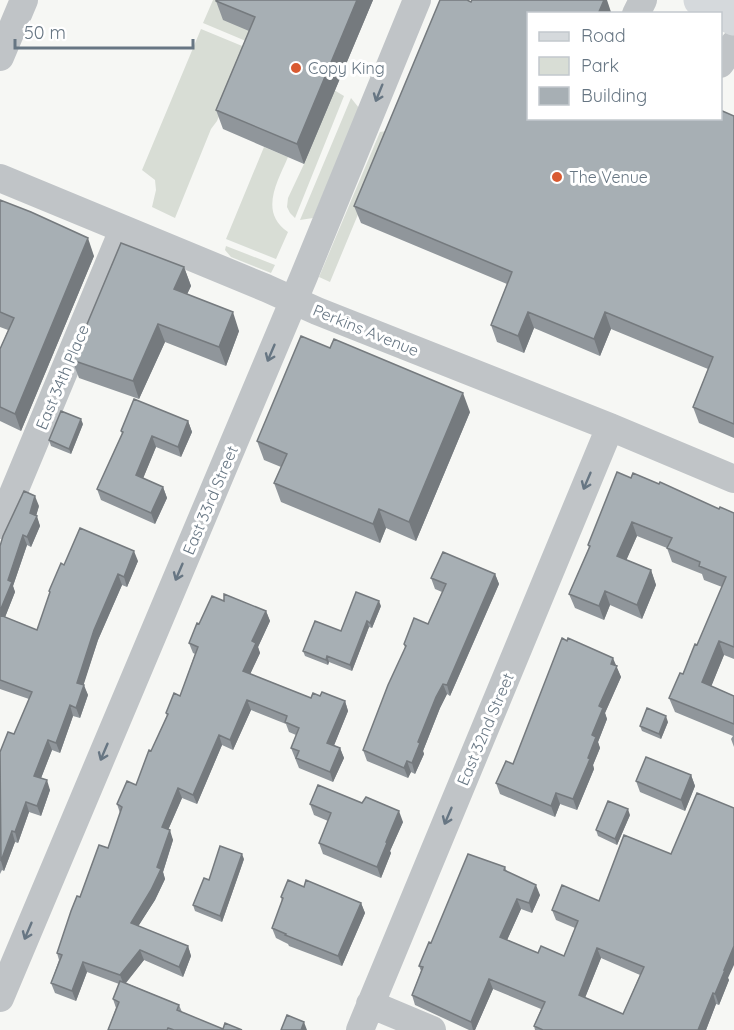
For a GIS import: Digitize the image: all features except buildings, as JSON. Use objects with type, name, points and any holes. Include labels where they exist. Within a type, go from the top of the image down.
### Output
[{"type":"main road","points":[[700,0],[721,12]]},
{"type":"street","points":[[0,57],[24,0]]},
{"type":"street","name":"East 33rd Street","points":[[0,998],[294,300],[417,0]]},
{"type":"street","points":[[722,65],[734,44]]},
{"type":"street","name":"Perkins Avenue","points":[[0,178],[317,311],[610,427],[734,479]]},
{"type":"street","name":"East 34th Place","points":[[0,525],[123,230]]},
{"type":"street","name":"East 32nd Street","points":[[360,1030],[610,427]]},
{"type":"street","points":[[370,1004],[432,1030]]},
{"type":"green space","points":[[213,0],[231,0],[262,36],[258,46],[203,23]]},
{"type":"green space","points":[[201,29],[247,48],[175,218],[152,207],[156,190],[155,180],[142,170]]},
{"type":"green space","points":[[334,90],[344,96],[295,218],[287,207],[288,198]]},
{"type":"green space","points":[[351,98],[359,108],[313,218],[300,220]]},
{"type":"green space","points":[[393,130],[330,282],[319,277],[380,132]]},
{"type":"green space","points":[[264,147],[288,157],[273,197],[274,216],[288,232],[276,259],[226,239]]},
{"type":"green space","points":[[226,246],[275,265],[271,273],[231,257],[225,250]]},
{"type":"place","name":"Copy King","points":[[296,68]]},
{"type":"place","name":"The Venue","points":[[557,177]]}]
